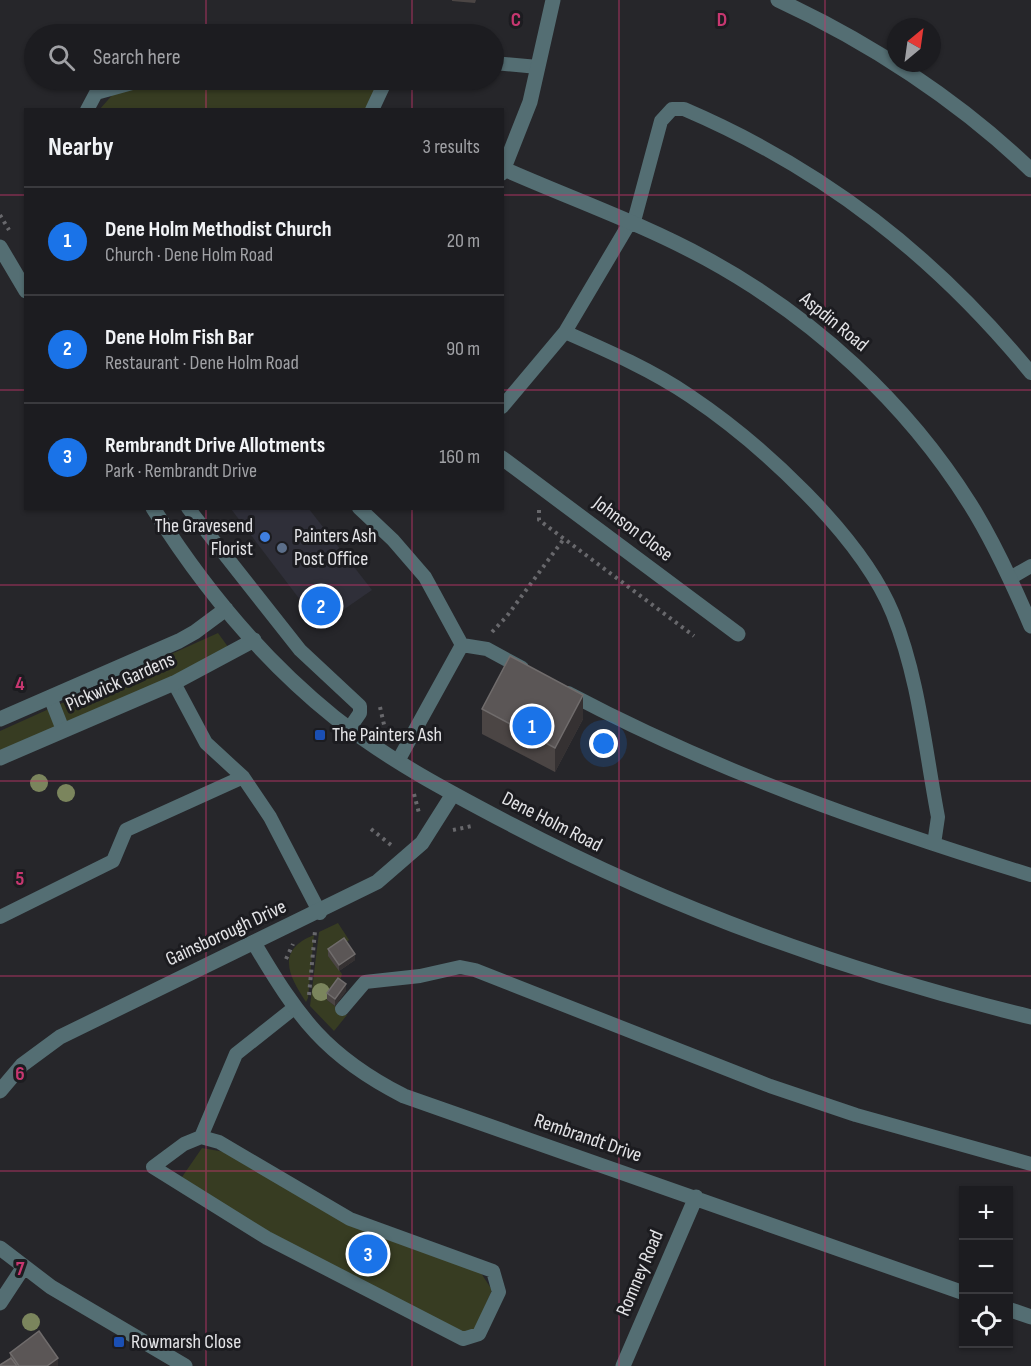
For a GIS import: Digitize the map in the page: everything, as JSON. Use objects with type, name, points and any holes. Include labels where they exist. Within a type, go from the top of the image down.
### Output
[{"type":"street","points":[[504,169],[524,119],[553,0]]},
{"type":"street","points":[[778,0],[855,40],[893,63],[943,98],[1031,170]]},
{"type":"street","name":"Aspdin Road","points":[[504,171],[692,251],[759,290],[808,325],[862,373],[917,431],[955,480],[986,531],[1031,626]]},
{"type":"street","points":[[0,247],[24,288]]},
{"type":"street","name":"Johnson Close","points":[[504,459],[738,634]]},
{"type":"street","name":"Dene Holm Road","points":[[154,510],[190,565],[226,609],[299,686],[349,729],[402,755],[453,794],[597,869],[718,920],[823,959],[1031,1017]]},
{"type":"street","name":"Pickwick Gardens","points":[[0,719],[178,641],[195,632],[226,609]]},
{"type":"street","name":"Pickwick Gardens","points":[[0,758],[174,683],[254,640]]},
{"type":"street","name":"Gainsborough Drive","points":[[0,1091],[22,1065],[60,1037],[254,943],[322,919],[377,882],[407,858],[429,834],[453,794]]},
{"type":"street","name":"Rembrandt Drive","points":[[254,943],[294,1008],[310,1029],[336,1054],[372,1079],[404,1096],[959,1292]]},
{"type":"street","name":"Romney Road","points":[[622,1366],[696,1197]]},
{"type":"street","points":[[0,1248],[23,1268],[70,1299],[186,1366]]},
{"type":"street","points":[[0,1303],[23,1268]]},
{"type":"street","points":[[1013,1311],[1031,1317]]},
{"type":"lane","points":[[504,64],[538,67]]},
{"type":"lane","points":[[88,108],[96,93],[107,90]]},
{"type":"lane","points":[[373,108],[381,90]]},
{"type":"lane","points":[[504,405],[564,332],[631,224],[661,121],[672,109],[684,109],[795,165],[895,234],[961,294],[1031,373]]},
{"type":"lane","points":[[564,332],[690,396],[753,445],[821,509],[860,558],[892,611],[908,656],[938,817],[934,844]]},
{"type":"lane","points":[[190,510],[300,650],[360,706],[360,713],[349,729]]},
{"type":"lane","points":[[361,510],[393,540],[424,577],[462,645]]},
{"type":"lane","points":[[1010,578],[1031,566]]},
{"type":"lane","points":[[462,645],[487,649],[537,676]]},
{"type":"lane","points":[[402,755],[462,645]]},
{"type":"lane","points":[[174,683],[206,743],[243,777],[270,817],[322,919]]},
{"type":"lane","points":[[556,687],[658,740],[825,808],[1031,875]]},
{"type":"lane","points":[[50,697],[63,730]]},
{"type":"lane","points":[[0,917],[113,861],[126,830],[243,777]]},
{"type":"lane","points":[[342,1009],[365,982],[466,967],[780,1090],[856,1115],[1031,1164]]},
{"type":"lane","points":[[201,1137],[219,1142],[350,1219],[493,1271],[499,1292],[479,1334],[463,1339],[453,1334],[267,1238],[153,1167],[184,1144],[201,1137],[236,1054],[294,1008]]},
{"type":"path","points":[[542,503],[537,518],[694,636]]},
{"type":"path","points":[[489,634],[510,612],[564,540]]},
{"type":"path","points":[[378,699],[387,733],[402,755]]},
{"type":"path","points":[[411,791],[418,801],[418,820]]},
{"type":"path","points":[[447,836],[463,827],[476,826]]},
{"type":"path","points":[[370,829],[395,850]]},
{"type":"path","points":[[309,1002],[315,931],[322,919]]},
{"type":"path","points":[[308,934],[315,931]]},
{"type":"path","points":[[285,969],[287,955],[295,940]]},
{"type":"shaded area","points":[[232,510],[310,510],[372,590],[320,626]]},
{"type":"green space","points":[[123,90],[375,90],[367,108],[101,108],[115,92]]},
{"type":"green space","points":[[218,633],[231,651],[0,753],[0,731]]},
{"type":"green space","points":[[338,923],[349,940],[329,956],[342,974],[339,984],[327,1000],[347,1015],[334,1031],[310,1006],[319,932]]},
{"type":"green space","points":[[314,935],[306,1002],[294,982],[289,964],[294,948]]},
{"type":"green space","points":[[202,1148],[225,1152],[346,1223],[481,1273],[492,1290],[475,1329],[462,1334],[268,1235],[182,1177]]},
{"type":"building","points":[[510,656],[583,695],[555,748],[482,709]]},
{"type":"building","points":[[344,938],[355,954],[339,965],[328,949]]},
{"type":"building","points":[[338,978],[346,984],[335,999],[327,993]]},
{"type":"building","points":[[39,1331],[58,1358],[47,1366],[19,1366],[10,1353]]},
{"type":"building","points":[[11,1358],[17,1366],[0,1366],[0,1365]]},
{"type":"place","name":"The Gravesend Florist","points":[[265,537]]},
{"type":"place","name":"Painters Ash Post Office","points":[[282,548]]},
{"type":"place","name":"Dene Holm Fish Bar","points":[[321,606]]},
{"type":"place","name":"Dene Holm Methodist Church","points":[[532,726]]},
{"type":"place","name":"The Painters Ash","points":[[320,735]]},
{"type":"place","name":"Rembrandt Drive Allotments","points":[[368,1254]]},
{"type":"place","name":"Rowmarsh Close","points":[[119,1342]]}]
